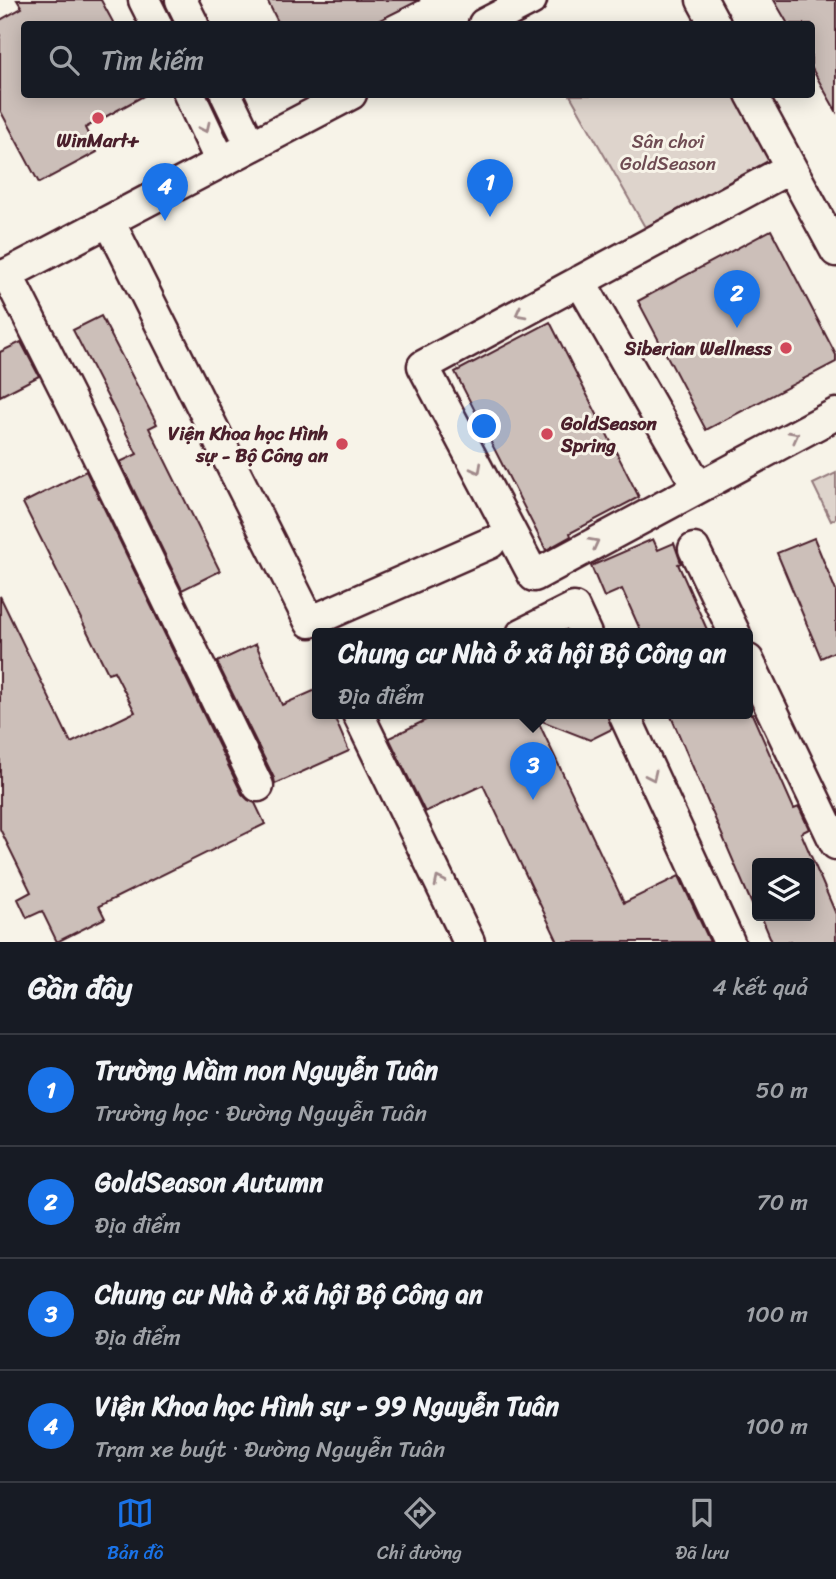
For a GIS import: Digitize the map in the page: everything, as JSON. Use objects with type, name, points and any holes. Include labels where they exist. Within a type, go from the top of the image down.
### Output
[{"type":"street","points":[[145,0],[155,21]]},
{"type":"street","points":[[181,0],[192,21]]},
{"type":"street","points":[[490,21],[531,0]]},
{"type":"street","points":[[702,0],[713,21]]},
{"type":"street","points":[[192,98],[222,162]]},
{"type":"street","points":[[228,98],[251,146]]},
{"type":"street","points":[[258,786],[80,419],[4,276],[343,98]]},
{"type":"street","points":[[753,98],[836,251]]},
{"type":"street","points":[[790,168],[422,366],[534,576],[836,414]]},
{"type":"street","points":[[108,221],[310,622],[490,542]]},
{"type":"street","points":[[580,281],[698,487]]},
{"type":"street","points":[[694,549],[732,628]]},
{"type":"street","points":[[534,628],[575,608],[583,628]]},
{"type":"street","points":[[753,670],[836,844]]},
{"type":"street","points":[[360,719],[469,942]]},
{"type":"street","points":[[626,719],[729,942]]},
{"type":"green space","name":"Sân chơi GoldSeason","points":[[572,98],[736,98],[771,164],[646,229]]},
{"type":"green space","points":[[836,473],[836,518],[831,521],[813,484]]},
{"type":"building","points":[[17,0],[101,0],[112,21],[21,21],[21,98],[140,98],[85,128],[97,152],[39,183],[0,110],[0,20],[22,8]]},
{"type":"building","points":[[267,0],[420,0],[378,21],[278,21]]},
{"type":"building","points":[[774,0],[836,0],[836,111],[815,74],[815,21],[786,21]]},
{"type":"building","points":[[771,230],[836,355],[836,362],[706,430],[638,301]]},
{"type":"building","points":[[101,316],[157,424],[149,428],[220,571],[182,590],[120,462],[137,454],[73,330]]},
{"type":"building","name":"GoldSeason Spring","points":[[550,322],[639,497],[570,533],[571,536],[546,550],[455,372]]},
{"type":"building","points":[[21,342],[39,376],[0,396],[0,352]]},
{"type":"building","points":[[86,471],[242,794],[255,803],[265,824],[99,906],[105,918],[57,942],[42,911],[27,918],[18,899],[31,892],[0,829],[0,596],[71,743],[135,712],[114,671],[108,673],[23,503]]},
{"type":"building","points":[[814,538],[836,591],[836,651],[821,658],[777,553]]},
{"type":"building","points":[[653,539],[658,550],[674,543],[681,563],[678,564],[706,628],[639,628],[622,589],[604,597],[591,566]]},
{"type":"building","points":[[256,644],[282,705],[312,692],[312,719],[335,719],[349,751],[275,784],[217,662]]},
{"type":"building","points":[[753,716],[794,809],[799,807],[809,829],[801,833],[812,858],[752,858],[752,904],[672,719],[753,719]]},
{"type":"building","points":[[428,719],[537,719],[624,903],[679,876],[710,942],[558,942],[483,785],[425,812],[389,738]]},
{"type":"building","points":[[537,719],[609,719],[612,729],[590,740]]},
{"type":"building","points":[[815,865],[836,914],[836,942],[772,942],[763,921],[815,921]]},
{"type":"place","name":"WinMart+","points":[[98,118]]},
{"type":"place","name":"Trường Mầm non Nguyễn Tuân","points":[[490,217]]},
{"type":"place","name":"Viện Khoa học Hình sự - 99 Nguyễn Tuân","points":[[165,221]]},
{"type":"place","name":"GoldSeason Autumn","points":[[737,328]]},
{"type":"place","name":"Siberian Wellness","points":[[786,348]]},
{"type":"place","name":"GoldSeason Spring","points":[[547,434]]},
{"type":"place","name":"Viện Khoa học Hình sự - Bộ Công an","points":[[342,444]]},
{"type":"place","name":"Chung cư Nhà ở xã hội Bộ Công an","points":[[533,800]]}]
